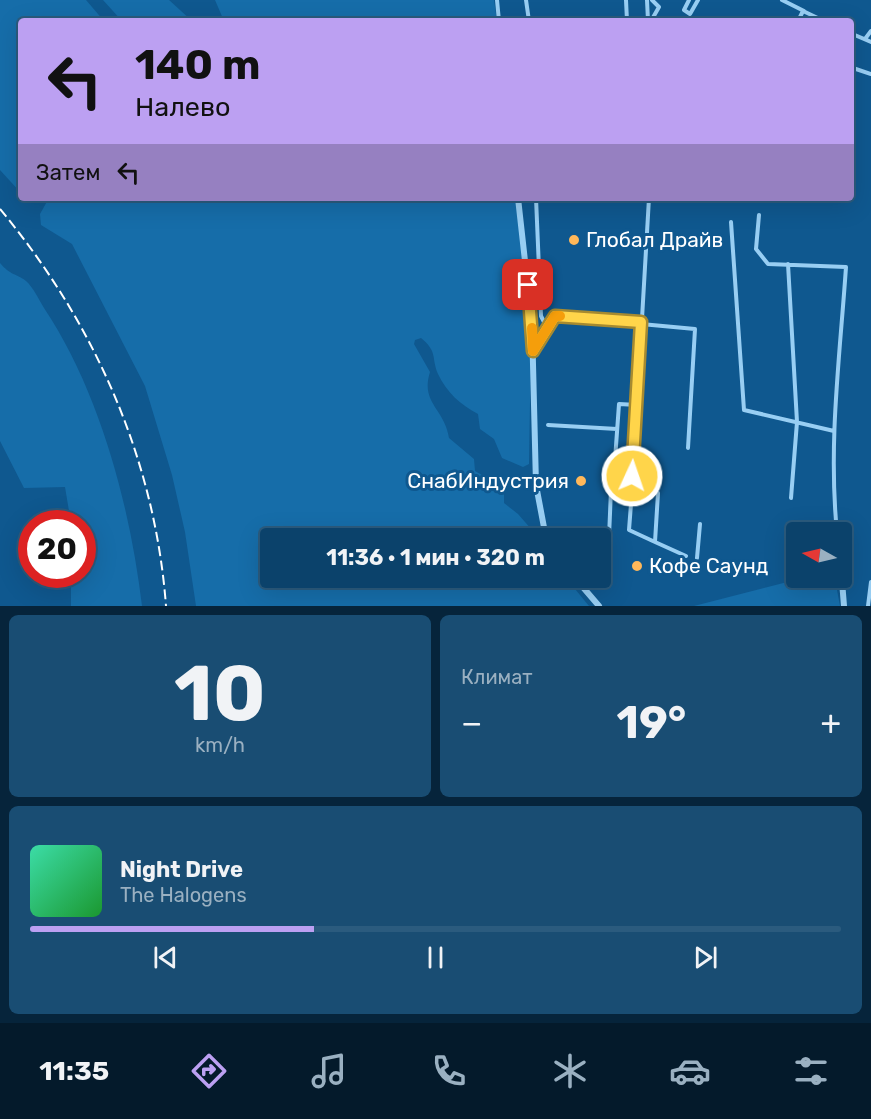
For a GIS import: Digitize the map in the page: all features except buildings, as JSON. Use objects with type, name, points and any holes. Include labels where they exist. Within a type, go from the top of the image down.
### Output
[{"type":"street","points":[[518,201],[533,351],[536,485],[544,528]]},
{"type":"street","points":[[584,588],[599,606]]},
{"type":"street","points":[[843,588],[844,606]]},
{"type":"lane","points":[[497,0],[499,18]]},
{"type":"lane","points":[[525,0],[528,18]]},
{"type":"lane","points":[[626,0],[627,18]]},
{"type":"lane","points":[[647,0],[650,18]]},
{"type":"lane","points":[[652,0],[659,7],[652,18]]},
{"type":"lane","points":[[688,0],[684,10],[690,14],[698,0]]},
{"type":"lane","points":[[782,0],[817,18]]},
{"type":"lane","points":[[800,18],[805,12]]},
{"type":"lane","points":[[865,39],[871,31]]},
{"type":"lane","points":[[854,35],[871,42]]},
{"type":"lane","points":[[854,69],[871,74]]},
{"type":"lane","points":[[536,201],[541,316],[547,329]]},
{"type":"lane","points":[[649,201],[629,530],[686,556]]},
{"type":"lane","points":[[759,215],[756,249],[768,264],[846,267],[834,431],[833,499],[836,522]]},
{"type":"lane","points":[[731,222],[744,410],[834,431]]},
{"type":"lane","points":[[788,264],[797,422],[791,498]]},
{"type":"lane","points":[[533,351],[555,316],[641,322],[659,327],[695,329],[688,448]]},
{"type":"lane","points":[[633,462],[615,460],[617,429],[619,404],[637,405]]},
{"type":"lane","points":[[548,424],[617,429]]},
{"type":"lane","points":[[609,528],[611,490],[658,493],[655,542]]},
{"type":"lane","points":[[697,558],[700,524]]},
{"type":"lane","points":[[868,606],[871,582]]},
{"type":"shaded area","points":[[0,0],[86,0],[101,18],[18,18],[18,190],[0,170]]},
{"type":"shaded area","points":[[103,0],[169,0],[189,18],[119,18]]},
{"type":"shaded area","points":[[215,0],[494,0],[497,18],[223,18]]},
{"type":"shaded area","points":[[47,201],[516,201],[531,340],[529,464],[523,467],[502,458],[494,439],[480,429],[478,414],[460,402],[446,387],[438,374],[430,347],[421,338],[415,340],[414,344],[430,372],[428,391],[447,428],[449,438],[474,459],[475,471],[482,475],[482,485],[504,493],[504,503],[530,528],[260,528],[260,588],[574,588],[589,606],[196,606],[185,532],[172,475],[145,386],[72,244],[41,225],[40,214]]},
{"type":"shaded area","points":[[0,263],[31,287],[64,341],[81,376],[110,451],[130,529],[142,606],[71,606],[71,588],[96,588],[96,510],[69,510],[65,487],[24,488],[0,441]]},
{"type":"shaded area","points":[[786,582],[786,588],[835,588],[840,606],[694,606]]},
{"type":"railway","points":[[0,209],[34,252],[64,298],[91,346],[114,395],[149,498],[160,551],[166,606]]},
{"type":"slow traffic","points":[[532,328],[533,351],[555,316],[560,316]]},
{"type":"place","name":"Глобал Драйв","points":[[574,240]]},
{"type":"place","name":"СнабИндустрия","points":[[581,481]]},
{"type":"place","name":"Кофе Саунд","points":[[637,566]]},
{"type":"route","points":[[528,285],[533,351],[555,316],[641,322],[632,476]]}]
